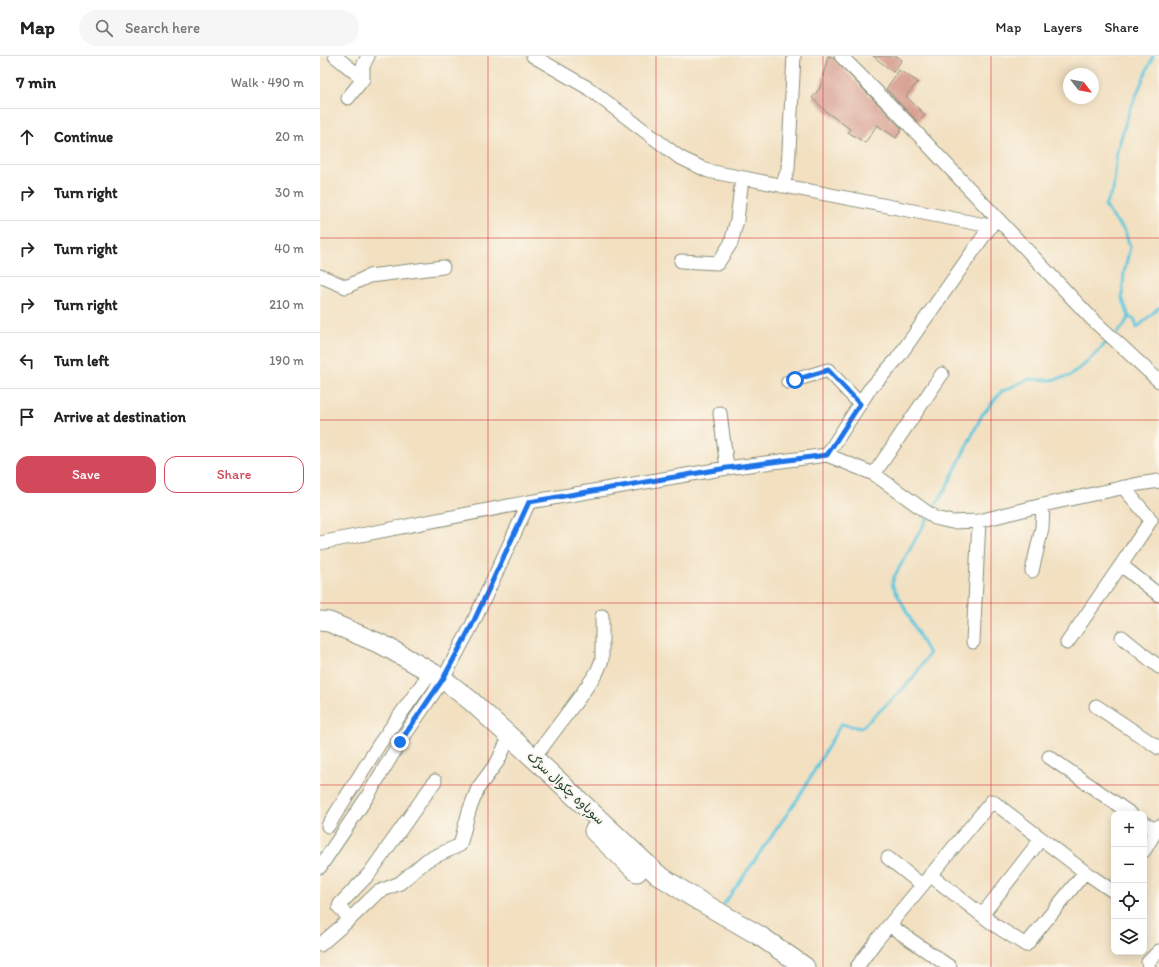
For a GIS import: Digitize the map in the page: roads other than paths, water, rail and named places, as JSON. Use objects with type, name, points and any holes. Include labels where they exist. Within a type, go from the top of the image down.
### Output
[{"type":"highway","name":"سوہاوہ چکوال سڑک","points":[[320,621],[329,622],[383,645],[435,683],[471,701],[657,874],[691,896],[760,936],[805,967]]},
{"type":"highway","points":[[320,634],[379,656],[435,683],[468,711],[646,880],[676,901],[709,921],[757,946],[789,967]]},
{"type":"street","points":[[335,56],[363,79]]},
{"type":"street","points":[[348,98],[363,79],[363,66],[368,56]]},
{"type":"street","points":[[533,56],[588,88],[679,158],[708,172],[994,222]]},
{"type":"street","points":[[782,186],[788,169],[794,56]]},
{"type":"street","points":[[841,56],[898,113],[994,222],[1092,319],[1159,381]]},
{"type":"street","points":[[680,261],[718,263],[731,243],[737,220],[742,178]]},
{"type":"street","points":[[827,455],[869,390],[897,360],[994,222]]},
{"type":"street","points":[[320,276],[346,288],[369,276],[443,267]]},
{"type":"street","points":[[788,382],[828,370],[860,404]]},
{"type":"street","points":[[874,474],[942,374]]},
{"type":"street","points":[[720,413],[727,468]]},
{"type":"street","points":[[320,543],[529,502],[727,468],[827,455],[874,474],[930,514],[952,522],[979,521],[1123,487],[1159,481]]},
{"type":"street","points":[[1066,643],[1121,566],[1151,520],[1123,487]]},
{"type":"street","points":[[320,867],[367,797],[435,683],[472,625],[529,502]]},
{"type":"street","points":[[1032,571],[1042,528],[1043,505]]},
{"type":"street","points":[[973,642],[979,521]]},
{"type":"street","points":[[1121,566],[1159,594]]},
{"type":"street","points":[[534,758],[597,672],[602,660],[602,616]]},
{"type":"street","points":[[1122,637],[1159,667]]},
{"type":"street","points":[[328,826],[380,743],[435,683]]},
{"type":"street","points":[[1096,706],[1159,748]]},
{"type":"street","points":[[320,945],[378,892],[400,883],[427,860],[460,845],[469,811],[478,788],[498,761],[505,746]]},
{"type":"street","points":[[1049,757],[1127,811]]},
{"type":"street","points":[[350,919],[339,907],[340,904],[369,874],[435,781]]},
{"type":"street","points":[[856,967],[992,801],[1085,872],[1111,890]]},
{"type":"street","points":[[1146,847],[1158,828],[1147,824]]},
{"type":"street","points":[[982,915],[1041,839]]},
{"type":"street","points":[[888,858],[922,886]]},
{"type":"street","points":[[930,875],[982,915],[1026,945],[1085,872]]},
{"type":"street","points":[[889,925],[950,967]]},
{"type":"street","points":[[1149,967],[1148,962],[1159,951]]},
{"type":"waterway","points":[[1129,317],[1122,297],[1124,273],[1130,247],[1125,231],[1111,215],[1105,205],[1113,191],[1117,151],[1129,112],[1153,56]]},
{"type":"waterway","points":[[1115,335],[1122,328],[1129,317],[1135,320],[1137,328],[1159,307]]},
{"type":"waterway","points":[[931,512],[945,490],[982,415],[1001,392],[1028,379],[1050,380],[1070,376],[1086,363],[1109,340]]},
{"type":"waterway","points":[[724,904],[799,797],[841,724],[861,728],[913,678],[929,654],[892,584],[894,577],[928,517]]}]
